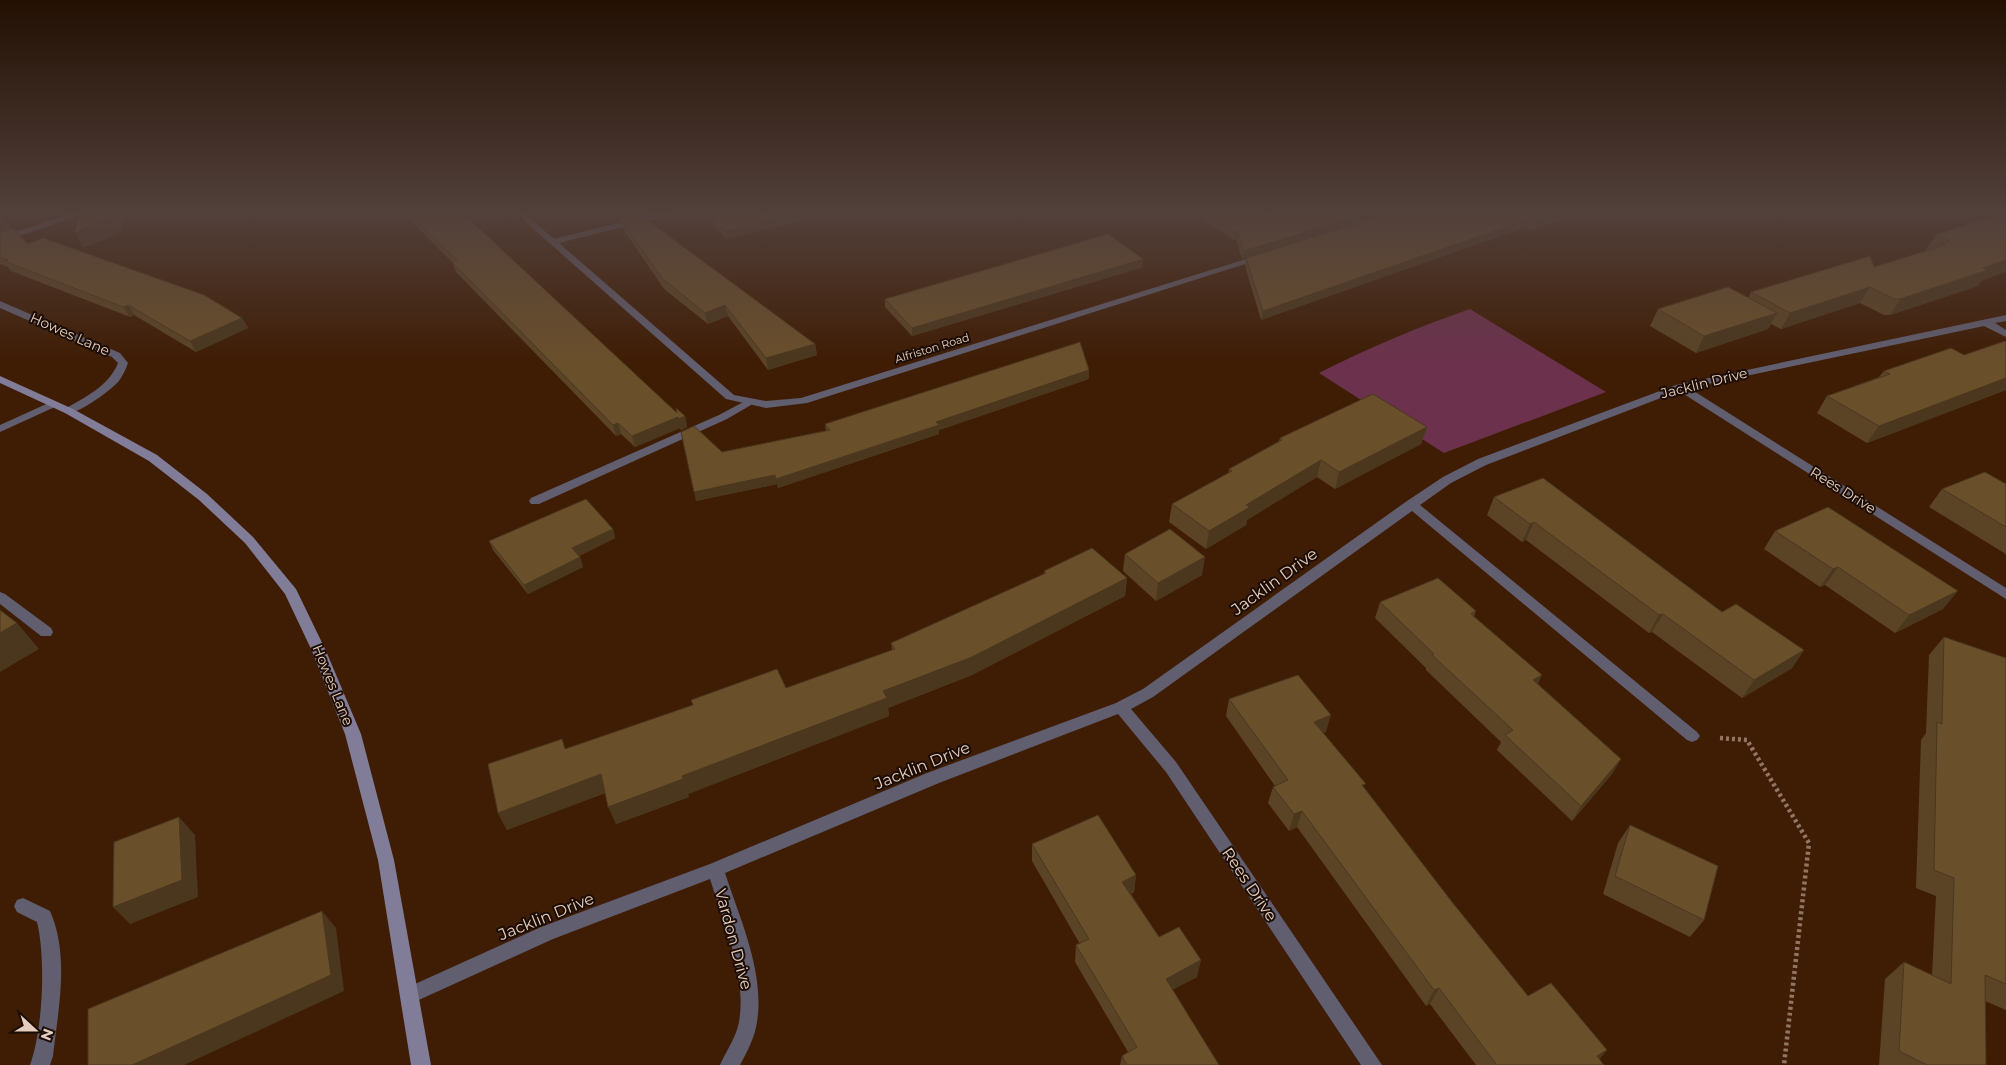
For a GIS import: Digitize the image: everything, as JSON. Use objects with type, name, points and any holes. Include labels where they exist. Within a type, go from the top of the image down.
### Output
[{"type":"main road","name":"Howes Lane","points":[[0,379],[69,411],[153,458],[203,497],[249,540],[290,592],[319,651],[353,734],[386,860],[410,995],[420,1065]]},
{"type":"street","name":"Alfriston Road","points":[[573,261],[730,397],[747,403],[781,406],[803,401],[1250,261]]},
{"type":"street","name":"Howes Lane","points":[[0,304],[116,355],[123,363],[121,373],[105,388],[69,411]]},
{"type":"street","name":"Jacklin Drive","points":[[410,995],[547,933],[716,869],[933,778],[1121,707],[1148,693],[1411,504],[1447,480],[1482,462],[1680,387],[2006,318]]},
{"type":"street","points":[[1987,323],[2006,334]]},
{"type":"street","name":"Rees Drive","points":[[1680,387],[2006,594]]},
{"type":"street","points":[[535,501],[723,417],[747,403]]},
{"type":"street","points":[[0,429],[53,404]]},
{"type":"street","points":[[1411,504],[1692,736]]},
{"type":"street","points":[[0,597],[46,632]]},
{"type":"street","name":"Rees Drive","points":[[1121,707],[1171,767],[1372,1065]]},
{"type":"street","name":"Vardon Drive","points":[[716,869],[745,969],[750,996],[748,1023],[730,1065]]},
{"type":"street","points":[[24,906],[44,917],[50,934],[51,982],[43,1056],[40,1065]]},
{"type":"path","points":[[1692,736],[1747,740],[1809,843],[1784,1065]]},
{"type":"shaded area","points":[[1470,309],[1606,392],[1444,453],[1319,373],[1393,338]]},
{"type":"building","points":[[4,261],[107,261],[204,295],[242,318],[190,341],[128,305],[123,307]]},
{"type":"building","points":[[514,261],[677,413],[676,408],[685,416],[678,419],[678,417],[632,436],[618,423],[613,425],[452,262]]},
{"type":"building","points":[[650,261],[702,261],[815,344],[766,358],[725,305],[705,313],[662,278]]},
{"type":"building","points":[[1016,261],[1137,261],[912,328],[885,299]]},
{"type":"building","points":[[1247,261],[1408,261],[1263,311]]},
{"type":"building","points":[[1854,261],[1872,261],[1874,267],[1894,261],[2004,261],[1983,268],[1988,270],[1900,299],[1894,299],[1870,287],[1790,313],[1751,292]]},
{"type":"building","points":[[1728,287],[1777,313],[1704,336],[1658,309]]},
{"type":"building","points":[[2005,341],[2006,378],[1879,426],[1827,396],[1890,374],[1884,371],[1951,348],[1964,355]]},
{"type":"building","points":[[1080,342],[1089,370],[936,422],[939,425],[776,479],[775,475],[694,492],[681,432],[694,426],[722,452],[830,430],[825,424]]},
{"type":"building","points":[[1373,394],[1427,427],[1339,472],[1321,460],[1246,505],[1250,507],[1209,531],[1172,504],[1232,471],[1229,469],[1282,440],[1280,438]]},
{"type":"building","points":[[1985,472],[2006,484],[2006,527],[1942,489]]},
{"type":"building","points":[[1543,478],[1722,612],[1736,604],[1804,650],[1754,680],[1663,614],[1659,615],[1534,522],[1530,524],[1494,497]]},
{"type":"building","points":[[586,499],[613,529],[572,548],[580,557],[524,585],[489,541]]},
{"type":"building","points":[[1828,507],[1958,591],[1909,615],[1838,567],[1833,569],[1775,531]]},
{"type":"building","points":[[1170,529],[1205,557],[1158,583],[1125,554]]},
{"type":"building","points":[[1092,548],[1127,578],[972,657],[883,691],[887,698],[682,776],[683,779],[608,807],[601,774],[498,813],[488,764],[562,739],[565,749],[693,705],[691,700],[777,669],[786,688],[895,649],[891,643],[1046,573],[1044,571]]},
{"type":"building","points":[[1438,578],[1476,611],[1471,614],[1542,675],[1533,680],[1621,759],[1581,806],[1505,735],[1513,730],[1432,655],[1434,654],[1380,602]]},
{"type":"building","points":[[0,610],[17,623],[0,633]]},
{"type":"building","points":[[1944,637],[2006,658],[2006,984],[1985,975],[1986,1065],[1927,1065],[1899,1051],[1904,962],[1951,984],[1954,878],[1934,870],[1937,722],[1942,724]]},
{"type":"building","points":[[1298,675],[1331,715],[1314,722],[1366,784],[1362,785],[1452,902],[1528,996],[1551,983],[1607,1050],[1597,1056],[1604,1065],[1497,1065],[1439,988],[1434,990],[1302,811],[1294,814],[1273,787],[1288,780],[1229,699]]},
{"type":"building","points":[[1098,815],[1136,875],[1122,882],[1159,937],[1179,927],[1201,960],[1166,979],[1219,1065],[1127,1065],[1122,1056],[1137,1047],[1076,945],[1089,939],[1032,844]]},
{"type":"building","points":[[179,817],[182,880],[113,907],[114,842]]},
{"type":"building","points":[[1630,825],[1718,866],[1704,920],[1615,876]]},
{"type":"building","points":[[322,911],[331,975],[132,1065],[88,1065],[88,1009]]}]
